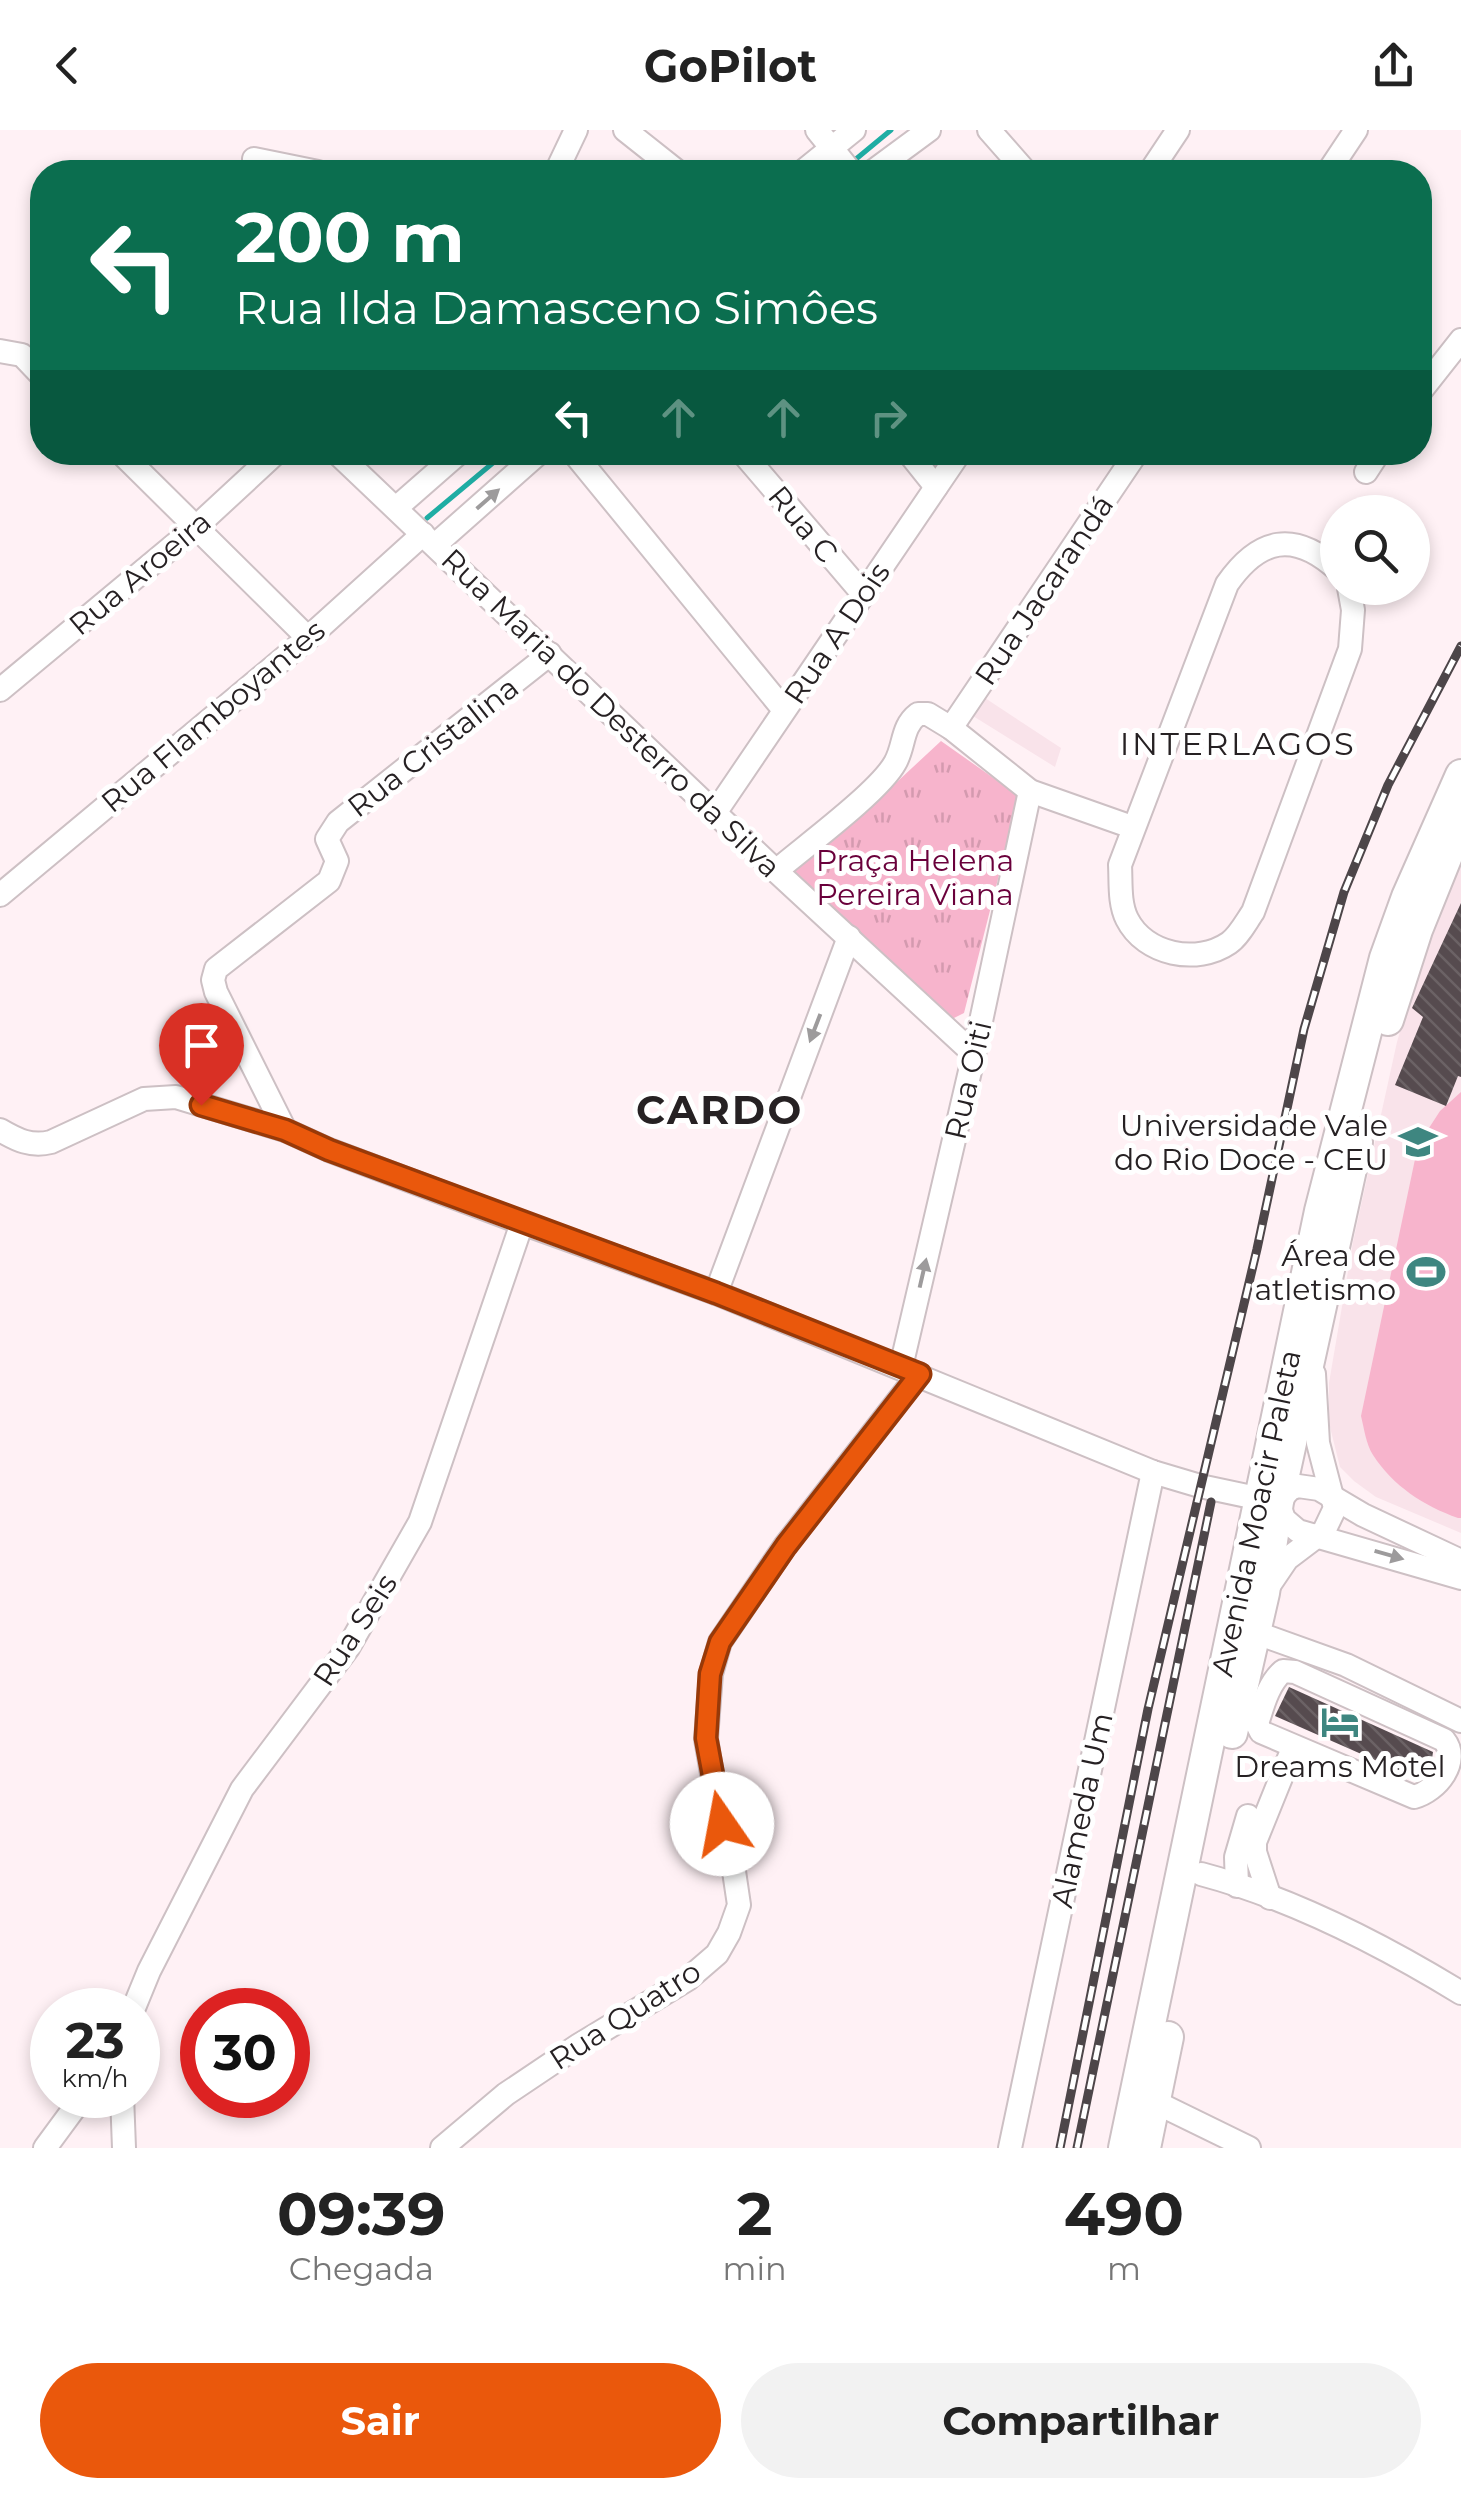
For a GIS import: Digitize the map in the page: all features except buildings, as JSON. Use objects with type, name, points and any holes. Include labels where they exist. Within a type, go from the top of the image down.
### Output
[{"type":"main road","name":"Avenida Moacir Paleta","points":[[1124,2148],[1269,1501],[1316,1230],[1368,1018],[1407,897],[1461,775]]},
{"type":"main road","name":"Avenida Moacir Paleta","points":[[1145,2148],[1200,1874],[1264,1593],[1269,1501],[1314,1350],[1385,1030],[1417,930],[1461,821]]},
{"type":"street","points":[[562,160],[576,130]]},
{"type":"street","points":[[625,130],[663,160]]},
{"type":"street","points":[[810,160],[824,139],[854,130]]},
{"type":"street","points":[[888,160],[928,130]]},
{"type":"street","points":[[988,130],[1015,160]]},
{"type":"street","points":[[1336,160],[1356,130]]},
{"type":"street","points":[[1157,160],[1174,132]]},
{"type":"street","points":[[824,139],[841,160]]},
{"type":"street","points":[[254,159],[259,160]]},
{"type":"street","points":[[1432,377],[1461,340]]},
{"type":"street","points":[[133,465],[308,638]]},
{"type":"street","name":"Rua Aroeira","points":[[0,690],[196,528],[263,465]]},
{"type":"street","name":"Rua Maria do Desterro da Silva","points":[[350,465],[974,1054]]},
{"type":"street","points":[[396,508],[445,465]]},
{"type":"street","name":"Rua Flamboyantes","points":[[0,894],[523,465]]},
{"type":"street","points":[[584,465],[784,710]]},
{"type":"street","name":"Rua C","points":[[753,465],[864,595]]},
{"type":"street","points":[[918,465],[936,488]]},
{"type":"street","name":"Rua A Dois","points":[[716,813],[951,465]]},
{"type":"street","name":"Rua Jacarandá","points":[[950,728],[1129,465]]},
{"type":"street","points":[[1320,557],[1291,545],[1266,546],[1244,559],[1227,584],[1120,865],[1122,906],[1129,923],[1150,945],[1181,956],[1210,952],[1232,941],[1253,912],[1350,649],[1353,605]]},
{"type":"street","name":"Rua Cristalina","points":[[285,1130],[221,1005],[213,980],[216,970],[329,881],[337,861],[326,839],[338,822],[550,654]]},
{"type":"street","points":[[776,871],[880,782],[895,763],[910,720],[918,714],[928,714],[950,728],[1030,790],[1132,827]]},
{"type":"street","name":"Rua Oiti","points":[[910,1371],[1030,790]]},
{"type":"street","points":[[716,1293],[849,937]]},
{"type":"street","points":[[0,1130],[22,1142],[38,1145],[144,1098],[159,1096],[176,1097],[285,1130],[522,1223],[716,1293],[1153,1472],[1269,1501],[1290,1526],[1316,1536],[1461,1578]]},
{"type":"street","name":"Rua Seis","points":[[142,1988],[242,1788],[348,1648],[405,1553],[420,1522],[522,1223]]},
{"type":"street","points":[[1264,1593],[1287,1559],[1324,1531],[1333,1516],[1315,1422],[1314,1350]]},
{"type":"street","name":"Rua Quatro","points":[[442,2148],[506,2094],[579,2044],[688,1979],[717,1954],[730,1934],[739,1905],[706,1738],[710,1674],[720,1642],[910,1371]]},
{"type":"street","name":"Alameda Um","points":[[1010,2148],[1153,1472]]},
{"type":"street","points":[[1269,1501],[1298,1486],[1319,1489],[1372,1520],[1461,1561]]},
{"type":"street","points":[[1254,1632],[1346,1666],[1461,1720]]},
{"type":"street","points":[[1284,1671],[1294,1672],[1444,1740],[1452,1756],[1436,1785],[1414,1798],[1285,1745],[1261,1732],[1258,1724],[1275,1678],[1284,1671]]},
{"type":"street","points":[[1238,1886],[1236,1858],[1241,1836],[1285,1745]]},
{"type":"street","points":[[1270,1898],[1255,1842],[1285,1745]]},
{"type":"street","points":[[1200,1874],[1338,1926],[1461,1993]]},
{"type":"street","points":[[1156,2102],[1249,2148]]},
{"type":"street","points":[[45,2148],[67,2118]]},
{"type":"street","points":[[123,2118],[124,2148]]},
{"type":"shaded area","points":[[985,698],[1061,748],[1055,767],[973,716]]},
{"type":"shaded area","name":"Universidade Vale do Rio Doce - CEU","points":[[1461,857],[1461,1533],[1376,1497],[1340,1467],[1329,1423],[1329,1383],[1353,1242],[1397,1042],[1430,929]]},
{"type":"green space","name":"Praça Helena Pereira Viana","points":[[941,741],[1019,796],[964,1013],[948,1021],[784,870],[842,833]]},
{"type":"green space","name":"Área de atletismo","points":[[1461,1092],[1458,1518],[1421,1501],[1390,1476],[1371,1451],[1361,1416],[1418,1145],[1440,1111]]},
{"type":"waterway","points":[[855,160],[891,130]]},
{"type":"waterway","points":[[427,518],[490,465]]},
{"type":"railway","points":[[1060,2148],[1148,1709],[1257,1249],[1304,1029],[1344,892],[1388,785],[1461,646]]},
{"type":"railway","points":[[1077,2148],[1211,1502]]},
{"type":"place","name":"Universidade Vale do Rio Doce - CEU","points":[[1418,1142]]},
{"type":"place","name":"Área de atletismo","points":[[1426,1272]]},
{"type":"place","name":"Dreams Motel","points":[[1340,1722]]},
{"type":"district","name":"INTERLAGOS","points":[[1238,743]]},
{"type":"district","name":"CARDO","points":[[720,1109]]},
{"type":"route","points":[[201,1105],[285,1130],[920,1374],[786,1546],[720,1642],[710,1674],[706,1738],[722,1824]]}]
